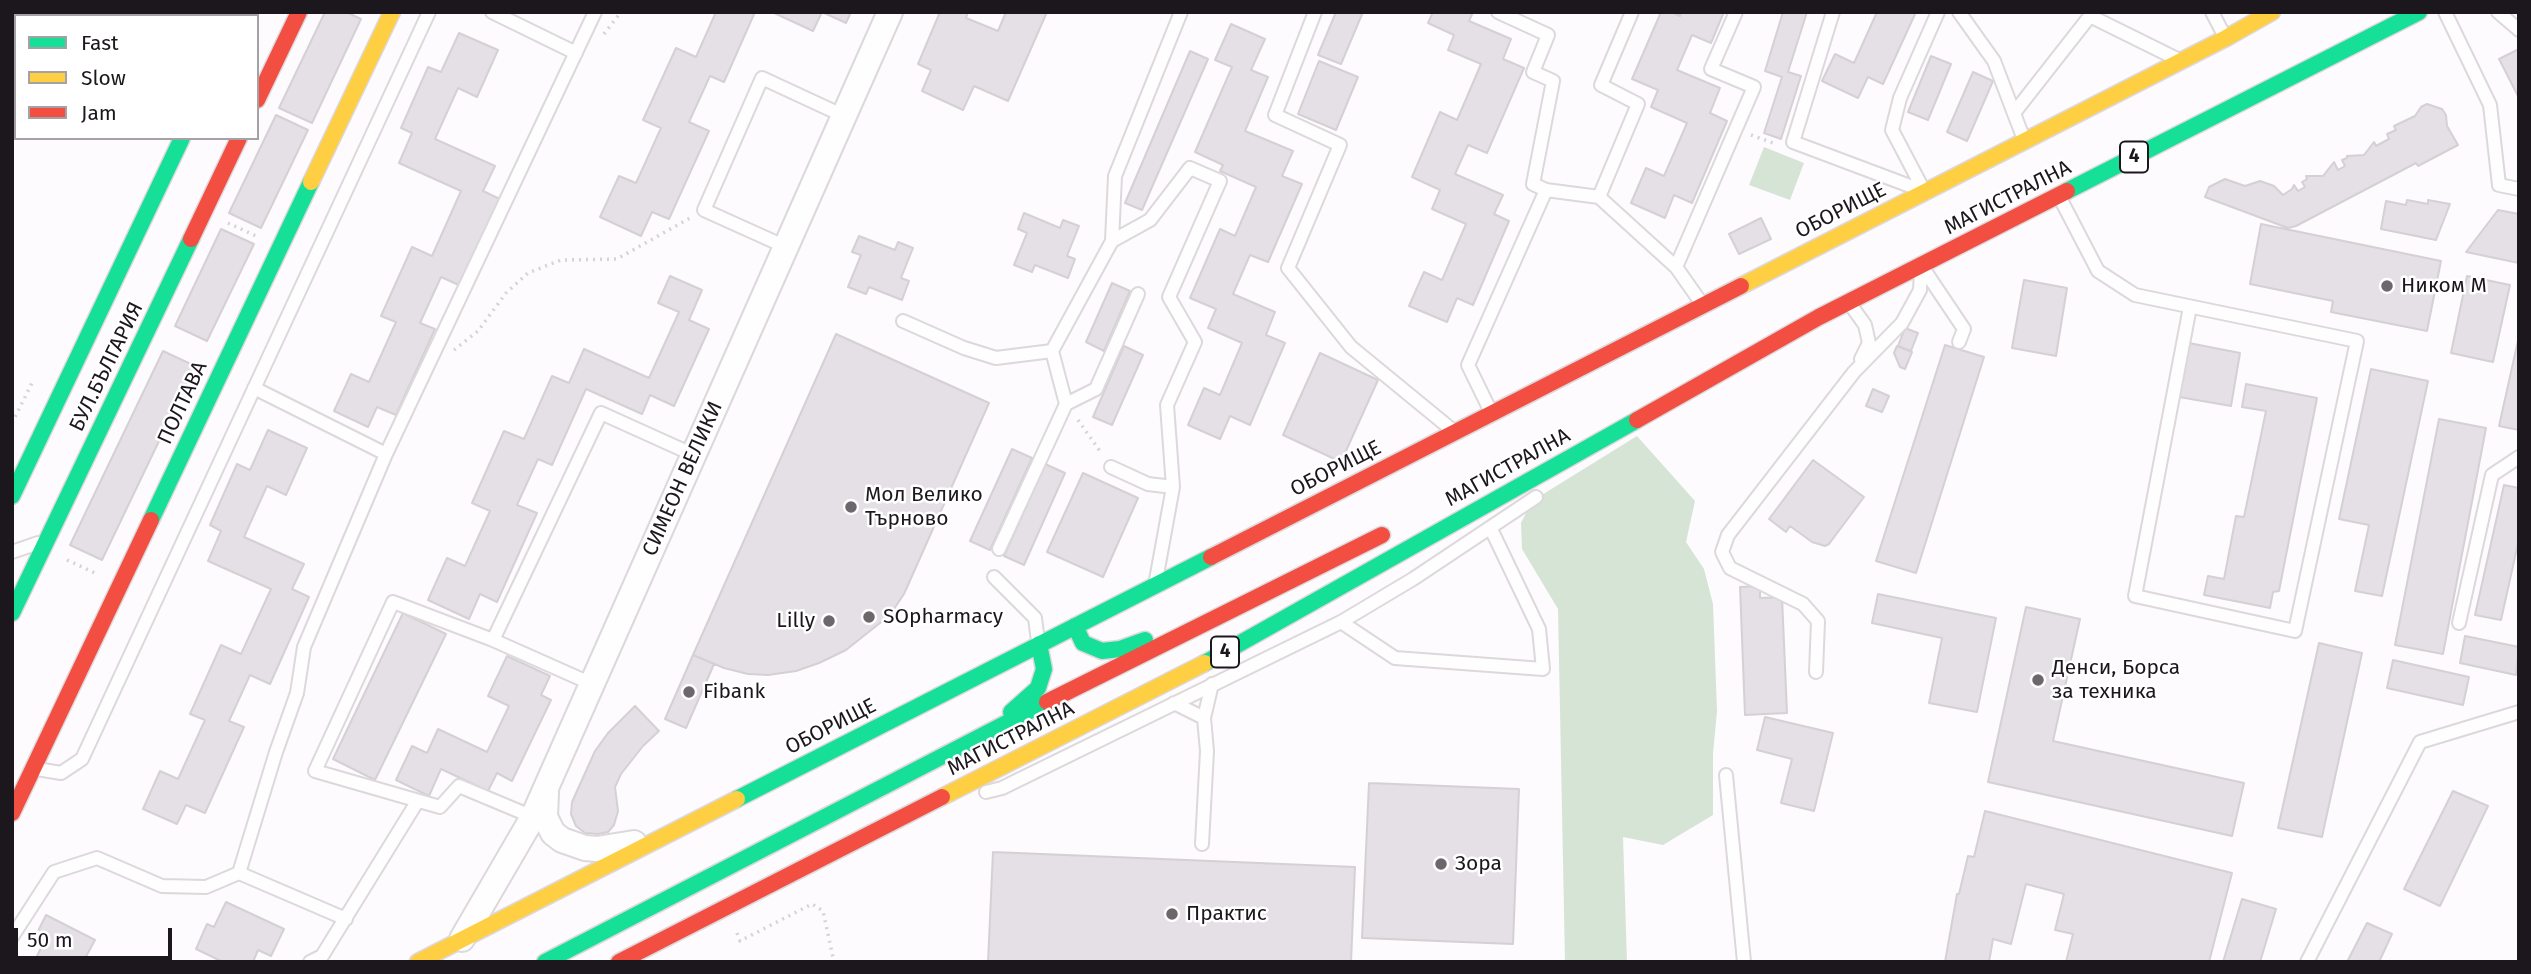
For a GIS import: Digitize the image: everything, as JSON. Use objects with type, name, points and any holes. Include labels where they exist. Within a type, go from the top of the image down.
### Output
[{"type":"main road","points":[[259,96],[299,12]]},
{"type":"main road","name":"ПОЛТАВА","points":[[12,813],[392,12]]},
{"type":"main road","name":"ОБОРИЩЕ","points":[[418,962],[2182,61],[2272,12]]},
{"type":"main road","name":"МАГИСТРАЛНА","points":[[619,962],[1201,665],[1819,317],[2419,12]]},
{"type":"main road","name":"БУЛ.БЪЛГАРИЯ","points":[[12,496],[181,140]]},
{"type":"main road","name":"БУЛ.БЪЛГАРИЯ","points":[[12,613],[238,140]]},
{"type":"main road","name":"4","points":[[1568,440],[1819,317]]},
{"type":"main road","name":"4","points":[[544,962],[770,847],[976,737],[1255,600],[1398,526]]},
{"type":"main road","points":[[1075,626],[1088,647],[1110,651],[1255,600]]},
{"type":"main road","points":[[976,737],[1023,703],[1038,688],[1044,669],[1039,645]]},
{"type":"street","name":"СИМЕОН ВЕЛИКИ","points":[[462,940],[533,817],[890,12]]},
{"type":"street","points":[[547,785],[545,817],[553,833],[562,839],[585,848],[597,849],[657,840]]},
{"type":"lane","points":[[33,768],[61,773],[82,759],[429,12]]},
{"type":"lane","points":[[492,12],[576,53]]},
{"type":"lane","points":[[239,873],[276,752],[298,693],[304,648],[386,454],[595,12]]},
{"type":"lane","points":[[1066,404],[1052,351],[1112,241],[1115,176],[1181,12]]},
{"type":"lane","points":[[1315,12],[1275,115],[1340,145],[1288,268],[1351,347],[1455,432]]},
{"type":"lane","points":[[1498,12],[1548,35],[1533,72],[1553,81],[1533,184],[1546,190],[1599,197],[1676,267],[1703,306]]},
{"type":"lane","points":[[1599,197],[1638,104],[1601,85],[1632,12]]},
{"type":"lane","points":[[1676,267],[1754,87],[1711,69],[1736,12]]},
{"type":"lane","points":[[1833,12],[1793,142],[1925,192]]},
{"type":"lane","points":[[1925,192],[1892,130],[1900,98],[1938,12]]},
{"type":"lane","points":[[1959,12],[1994,61],[2025,141]]},
{"type":"lane","points":[[2212,12],[2226,38]]},
{"type":"lane","points":[[2445,12],[2490,106],[2499,185],[2519,189]]},
{"type":"lane","points":[[2498,12],[2519,30]]},
{"type":"lane","points":[[2014,113],[2090,16],[2182,61]]},
{"type":"lane","points":[[786,247],[704,210],[762,78],[844,116]]},
{"type":"lane","points":[[1112,241],[1150,220],[1190,168],[1220,181],[1169,298],[1195,342],[1167,405],[1173,487],[1156,585]]},
{"type":"lane","points":[[1492,413],[1468,365],[1546,190]]},
{"type":"lane","points":[[2059,195],[2098,271],[2134,295],[2357,341],[2294,631],[2134,596],[2190,307]]},
{"type":"lane","points":[[1921,265],[1964,329],[1959,342]]},
{"type":"lane","points":[[1816,672],[1818,621],[1803,604],[1730,568],[1722,552],[1728,535],[1736,524],[1854,372],[1902,323],[1920,289],[1921,265]]},
{"type":"lane","points":[[999,549],[1066,404],[1096,389],[1138,294]]},
{"type":"lane","points":[[1848,302],[1866,325],[1869,343],[1854,372]]},
{"type":"lane","points":[[903,321],[964,348],[996,358],[1052,351]]},
{"type":"lane","points":[[51,385],[82,349]]},
{"type":"lane","points":[[254,388],[386,454]]},
{"type":"lane","points":[[1569,474],[1681,395]]},
{"type":"lane","points":[[493,640],[601,413],[694,455]]},
{"type":"lane","points":[[2459,623],[2492,475],[2519,457]]},
{"type":"lane","points":[[1111,467],[1148,484],[1173,487]]},
{"type":"lane","points":[[918,810],[1002,788],[1341,622],[1491,529],[1547,489]]},
{"type":"lane","points":[[1341,622],[1395,658],[1543,669],[1539,629],[1491,529]]},
{"type":"lane","points":[[12,552],[36,544],[51,532]]},
{"type":"lane","points":[[994,577],[1035,618],[1039,645]]},
{"type":"lane","points":[[533,817],[459,786],[440,807],[315,771],[393,602],[493,640],[592,684]]},
{"type":"lane","points":[[1202,844],[1207,751],[1204,718],[1212,684]]},
{"type":"lane","points":[[1174,703],[1204,718]]},
{"type":"lane","points":[[2307,962],[2420,742],[2519,712]]},
{"type":"lane","points":[[1726,775],[1744,962]]},
{"type":"lane","points":[[310,962],[322,956],[417,802]]},
{"type":"lane","points":[[12,937],[54,872],[97,858],[162,886],[206,887],[239,873],[346,919]]},
{"type":"path","points":[[1735,130],[1782,146],[1793,142]]},
{"type":"path","points":[[435,352],[455,350],[478,331],[506,293],[528,273],[562,260],[617,259],[704,210]]},
{"type":"path","points":[[205,211],[280,247]]},
{"type":"path","points":[[1066,404],[1111,467]]},
{"type":"path","points":[[43,548],[120,585]]},
{"type":"path","points":[[740,941],[812,904],[823,911],[834,962]]},
{"type":"green space","points":[[1764,147],[1804,163],[1790,200],[1749,185]]},
{"type":"green space","points":[[1637,436],[1695,501],[1686,542],[1704,569],[1713,604],[1717,711],[1713,754],[1713,815],[1663,845],[1623,837],[1627,962],[1565,962],[1558,609],[1522,549],[1521,523],[1532,501]]},
{"type":"building","points":[[325,12],[346,12],[361,19],[312,123],[279,108]]},
{"type":"building","points":[[716,12],[755,12],[724,82],[710,76],[689,122],[709,131],[669,219],[652,212],[641,236],[600,217],[619,176],[636,183],[661,128],[643,120],[676,48],[696,57]]},
{"type":"building","points":[[772,12],[822,12],[813,31]]},
{"type":"building","points":[[822,12],[851,12],[846,23]]},
{"type":"building","points":[[940,12],[968,12],[966,18],[998,31],[1006,12],[1047,12],[1008,101],[974,86],[963,110],[922,91],[931,70],[918,64]]},
{"type":"building","points":[[1336,12],[1363,12],[1341,64],[1318,55]]},
{"type":"building","points":[[1433,12],[1473,12],[1469,21],[1511,39],[1503,59],[1524,68],[1487,153],[1468,145],[1455,174],[1503,195],[1494,214],[1509,221],[1473,305],[1457,298],[1447,322],[1409,306],[1424,272],[1442,280],[1466,224],[1432,209],[1440,190],[1412,177],[1440,112],[1457,120],[1481,64],[1448,50],[1454,35],[1428,23]]},
{"type":"building","points":[[1661,12],[1680,16],[1681,12],[1724,12],[1711,43],[1692,35],[1677,70],[1720,88],[1710,113],[1727,121],[1692,203],[1674,195],[1665,218],[1631,203],[1646,168],[1664,176],[1687,123],[1651,107],[1658,90],[1632,79]]},
{"type":"building","points":[[1783,12],[1807,12],[1788,72],[1801,76],[1781,139],[1764,133],[1782,77],[1765,71]]},
{"type":"building","points":[[1877,12],[1916,12],[1883,84],[1868,77],[1858,98],[1822,81],[1835,54],[1854,63]]},
{"type":"building","points":[[1231,24],[1265,39],[1251,70],[1268,77],[1245,131],[1293,151],[1282,176],[1302,184],[1268,262],[1250,255],[1233,294],[1275,312],[1266,335],[1285,343],[1250,425],[1230,416],[1220,439],[1188,425],[1204,388],[1220,395],[1242,343],[1208,328],[1216,309],[1190,298],[1220,229],[1235,236],[1256,187],[1220,171],[1223,165],[1195,152],[1232,67],[1215,60]]},
{"type":"building","points":[[459,33],[498,50],[477,97],[458,88],[435,139],[495,166],[483,191],[500,199],[461,286],[441,277],[420,323],[435,329],[396,415],[377,407],[368,427],[334,411],[351,374],[369,382],[396,322],[381,316],[412,247],[432,256],[461,191],[399,163],[412,133],[401,128],[428,67],[441,72]]},
{"type":"building","points":[[2519,49],[2519,98],[2499,59]]},
{"type":"building","points":[[1190,51],[1208,59],[1142,210],[1125,203]]},
{"type":"building","points":[[1931,56],[1951,64],[1928,120],[1908,112]]},
{"type":"building","points":[[1319,61],[1358,77],[1336,130],[1298,114]]},
{"type":"building","points":[[1973,72],[1993,81],[1967,141],[1947,132]]},
{"type":"building","points":[[2427,104],[2442,109],[2446,115],[2447,126],[2458,145],[2418,166],[2416,163],[2296,226],[2288,228],[2205,197],[2209,187],[2225,179],[2245,186],[2260,181],[2274,186],[2283,195],[2294,185],[2298,191],[2305,187],[2302,182],[2307,179],[2306,176],[2323,176],[2334,162],[2338,170],[2345,166],[2342,160],[2347,156],[2364,155],[2374,142],[2376,146],[2389,139],[2387,134],[2396,130],[2394,126],[2415,116],[2421,107]]},
{"type":"building","points":[[276,115],[308,130],[261,228],[229,213]]},
{"type":"building","points":[[2407,200],[2450,204],[2436,240],[2381,229],[2386,201],[2406,205]]},
{"type":"building","points":[[2498,210],[2519,214],[2519,263],[2466,252]]},
{"type":"building","points":[[1024,213],[1060,228],[1063,220],[1079,226],[1067,256],[1075,259],[1068,278],[1035,265],[1032,272],[1014,265],[1027,233],[1018,229]]},
{"type":"building","points":[[1761,218],[1771,239],[1739,254],[1729,234]]},
{"type":"building","points":[[2261,224],[2441,261],[2427,331],[2331,312],[2333,301],[2250,284]]},
{"type":"building","points":[[221,229],[254,244],[207,341],[175,326]]},
{"type":"building","points":[[859,236],[895,250],[898,242],[913,248],[901,278],[909,281],[902,300],[869,287],[866,294],[848,287],[861,255],[852,252]]},
{"type":"building","points":[[670,276],[702,290],[689,320],[709,329],[674,406],[650,395],[642,414],[586,389],[552,465],[538,459],[517,505],[537,513],[497,602],[480,594],[469,619],[428,600],[447,558],[465,566],[490,511],[472,503],[504,431],[524,439],[552,376],[569,383],[584,349],[649,378],[679,312],[658,303]]},
{"type":"building","points":[[2467,276],[2510,285],[2493,362],[2451,353]]},
{"type":"building","points":[[2024,280],[2067,288],[2056,356],[2012,348]]},
{"type":"building","points":[[1112,283],[1130,291],[1104,351],[1086,342]]},
{"type":"building","points":[[1905,328],[1918,333],[1911,351],[1898,346]]},
{"type":"building","name":"Мол Велико Търново","points":[[836,334],[989,403],[904,594],[890,615],[846,650],[796,671],[768,675],[748,674],[724,668],[693,655]]},
{"type":"building","points":[[2519,336],[2519,430],[2499,426]]},
{"type":"building","points":[[2189,343],[2240,353],[2231,406],[2179,397]]},
{"type":"building","points":[[1945,345],[1984,357],[1916,573],[1876,561]]},
{"type":"building","points":[[1124,346],[1143,355],[1112,425],[1093,417]]},
{"type":"building","points":[[1897,346],[1912,352],[1905,369],[1900,367],[1894,353]]},
{"type":"building","points":[[163,351],[195,366],[102,560],[70,545]]},
{"type":"building","points":[[1320,353],[1378,380],[1341,462],[1283,435]]},
{"type":"building","points":[[2371,369],[2428,381],[2382,596],[2355,591],[2369,525],[2339,519]]},
{"type":"building","points":[[2246,384],[2317,398],[2279,591],[2273,592],[2270,608],[2204,595],[2208,576],[2224,579],[2236,516],[2244,517],[2266,411],[2242,407]]},
{"type":"building","points":[[1873,389],[1889,396],[1882,412],[1866,406]]},
{"type":"building","points":[[2439,419],[2486,428],[2443,654],[2395,645]]},
{"type":"building","points":[[268,430],[307,448],[286,495],[267,486],[244,537],[304,564],[292,589],[309,597],[270,684],[250,675],[229,721],[244,727],[205,813],[186,805],[177,824],[143,809],[160,771],[178,779],[205,720],[190,714],[221,645],[241,654],[271,589],[208,561],[221,531],[210,525],[237,464],[250,470]]},
{"type":"building","points":[[1012,449],[1032,458],[990,550],[970,541]]},
{"type":"building","points":[[1813,460],[1864,497],[1825,546],[1812,542],[1790,526],[1786,532],[1769,519]]},
{"type":"building","points":[[1045,464],[1065,473],[1024,565],[1004,556]]},
{"type":"building","points":[[1083,473],[1138,498],[1103,577],[1047,552]]},
{"type":"building","points":[[2504,485],[2519,488],[2519,539],[2501,620],[2475,615]]},
{"type":"building","points":[[1760,586],[1760,598],[1782,597],[1787,713],[1745,715],[1740,587]]},
{"type":"building","points":[[1878,594],[1996,618],[1977,712],[1929,703],[1942,638],[1872,623]]},
{"type":"building","name":"Денси, Борса за техника","points":[[2026,607],[2080,619],[2053,741],[2244,783],[2232,836],[1988,782]]},
{"type":"building","points":[[403,613],[446,634],[375,780],[333,759]]},
{"type":"building","points":[[2465,636],[2519,647],[2516,675],[2460,663]]},
{"type":"building","points":[[2319,643],[2362,653],[2322,837],[2278,828]]},
{"type":"building","points":[[693,655],[714,664],[686,728],[665,719]]},
{"type":"building","points":[[507,656],[550,676],[541,695],[551,700],[512,781],[497,773],[488,791],[441,769],[429,796],[396,780],[412,746],[427,753],[438,729],[487,752],[509,706],[488,696]]},
{"type":"building","points":[[2393,660],[2469,677],[2463,705],[2387,688]]},
{"type":"building","points":[[635,706],[659,731],[621,774],[615,787],[618,811],[614,825],[608,832],[585,833],[576,826],[571,814],[572,802],[595,751],[608,733]]},
{"type":"building","points":[[1765,717],[1833,733],[1814,811],[1781,803],[1792,759],[1757,750]]},
{"type":"building","name":"Зора","points":[[1369,783],[1519,789],[1513,944],[1362,938]]},
{"type":"building","points":[[2453,791],[2488,806],[2440,906],[2404,889]]},
{"type":"building","points":[[1985,811],[2232,873],[2209,962],[2066,962],[2073,934],[2055,930],[2064,894],[2026,884],[2011,944],[1993,939],[1989,962],[1945,962],[1957,894],[1968,856],[1974,857]]},
{"type":"building","name":"Практис","points":[[993,852],[1355,867],[1351,962],[988,962]]},
{"type":"building","points":[[2242,899],[2276,909],[2260,962],[2223,962]]},
{"type":"building","points":[[226,902],[284,929],[271,956],[258,950],[253,962],[223,962],[196,949],[207,924],[214,927]]},
{"type":"building","points":[[46,915],[95,940],[83,962],[34,962],[42,946],[33,941]]},
{"type":"building","points":[[2367,923],[2392,934],[2379,962],[2347,962]]},
{"type":"traffic: fast","points":[[2067,191],[2419,12]]},
{"type":"traffic: fast","points":[[12,496],[181,140]]},
{"type":"traffic: fast","points":[[151,520],[311,182]]},
{"type":"traffic: fast","points":[[12,613],[191,239]]},
{"type":"traffic: fast","points":[[1205,663],[1637,420]]},
{"type":"traffic: fast","points":[[737,799],[1211,557]]},
{"type":"traffic: fast","points":[[1075,626],[1083,643],[1102,651],[1120,649],[1145,640]]},
{"type":"traffic: fast","points":[[1011,712],[1038,688],[1044,669],[1039,644]]},
{"type":"traffic: fast","points":[[545,962],[1047,702]]},
{"type":"traffic: slow","points":[[311,182],[392,12]]},
{"type":"traffic: slow","points":[[1741,286],[2272,12]]},
{"type":"traffic: slow","points":[[942,797],[1205,663]]},
{"type":"traffic: slow","points":[[418,962],[737,799]]},
{"type":"traffic: jam","points":[[259,96],[299,12]]},
{"type":"traffic: jam","points":[[191,239],[238,140]]},
{"type":"traffic: jam","points":[[1637,420],[1819,317],[2067,191]]},
{"type":"traffic: jam","points":[[1211,557],[1741,286]]},
{"type":"traffic: jam","points":[[12,813],[151,520]]},
{"type":"traffic: jam","points":[[1047,702],[1382,535]]},
{"type":"traffic: jam","points":[[619,962],[942,797]]},
{"type":"place","name":"Ником М","points":[[2387,286]]},
{"type":"place","name":"Мол Велико Търново","points":[[851,507]]},
{"type":"place","name":"SOpharmacy","points":[[869,617]]},
{"type":"place","name":"Lilly","points":[[829,621]]},
{"type":"place","name":"Денси, Борса за техника","points":[[2038,680]]},
{"type":"place","name":"Fibank","points":[[689,692]]},
{"type":"place","name":"Зора","points":[[1441,864]]},
{"type":"place","name":"Практис","points":[[1172,914]]}]
